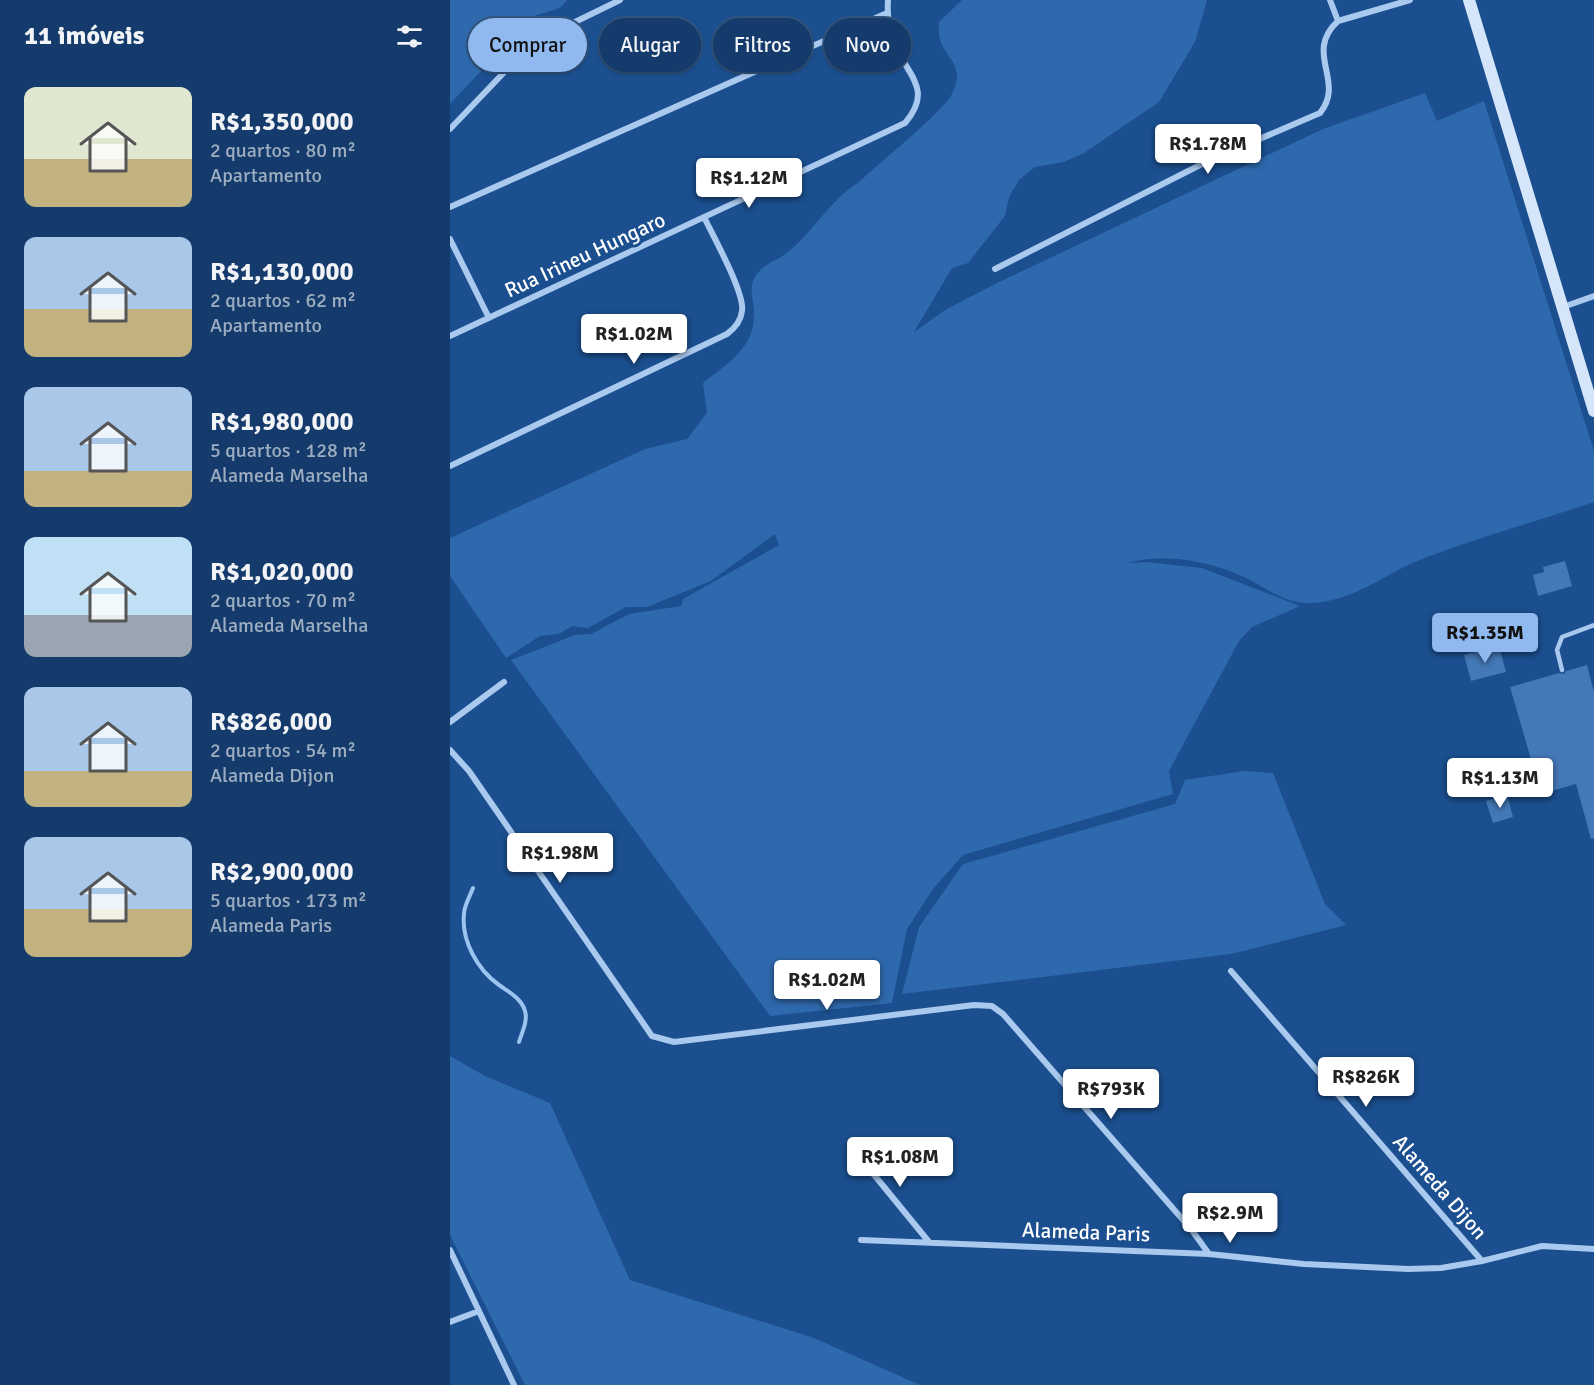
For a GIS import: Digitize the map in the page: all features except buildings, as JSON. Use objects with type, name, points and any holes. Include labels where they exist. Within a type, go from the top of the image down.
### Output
[{"type":"main road","points":[[1468,0],[1594,411]]},
{"type":"street","points":[[450,129],[527,48],[543,37],[620,0]]},
{"type":"street","name":"Rua Irineu Hungaro","points":[[450,336],[905,123],[913,114],[918,91],[916,80],[894,43],[887,13],[888,0]]},
{"type":"street","points":[[1330,0],[1338,21]]},
{"type":"street","points":[[995,269],[1206,162],[1320,113],[1326,106],[1330,88],[1321,52],[1323,40],[1338,21],[1410,0]]},
{"type":"street","points":[[450,207],[887,13]]},
{"type":"street","points":[[450,466],[727,334],[735,327],[740,319],[742,300],[704,217]]},
{"type":"street","points":[[450,239],[489,318]]},
{"type":"street","points":[[1563,307],[1594,296]]},
{"type":"street","points":[[450,722],[504,682]]},
{"type":"street","points":[[450,750],[469,771],[644,1029],[655,1038],[674,1042],[974,1005],[992,1006],[1003,1014],[1191,1229],[1209,1254]]},
{"type":"street","name":"Alameda Dijon","points":[[1232,971],[1482,1261]]},
{"type":"street","points":[[853,1149],[928,1242]]},
{"type":"street","name":"Alameda Paris","points":[[861,1240],[1209,1254],[1304,1264],[1408,1269],[1441,1268],[1482,1261],[1542,1246],[1594,1249]]},
{"type":"street","points":[[450,1251],[514,1385]]},
{"type":"street","points":[[450,1322],[479,1311]]},
{"type":"lane","points":[[1562,670],[1557,650],[1562,637],[1594,625]]},
{"type":"shaded area","points":[[450,0],[567,0],[560,8],[528,18],[468,18],[468,72],[480,72],[450,104]]},
{"type":"shaded area","points":[[962,0],[1207,0],[1195,42],[1159,102],[1084,153],[1064,162],[1035,167],[1019,180],[1009,197],[1005,216],[968,263],[952,268],[914,332],[945,310],[997,283],[1323,129],[1425,93],[1437,121],[1484,101],[1594,451],[1594,502],[1483,537],[1417,561],[1355,592],[1328,601],[1313,603],[1286,599],[1246,578],[1203,563],[1157,559],[1127,563],[1146,562],[1202,568],[1300,606],[1252,627],[1239,641],[1169,771],[1173,794],[963,855],[933,889],[907,929],[892,1003],[770,1016],[511,660],[575,635],[591,634],[629,614],[681,606],[683,599],[779,545],[775,534],[711,581],[647,607],[626,607],[588,628],[572,626],[559,634],[540,636],[506,658],[450,576],[450,538],[645,449],[687,439],[707,413],[703,383],[738,354],[750,336],[754,313],[752,286],[758,273],[797,244],[839,198],[918,131],[950,97],[956,82],[956,70],[943,48],[939,22]]},
{"type":"shaded area","points":[[1244,771],[1273,773],[1325,904],[1346,925],[1231,954],[902,994],[919,927],[963,864],[1175,804],[1185,780]]},
{"type":"shaded area","points":[[450,1056],[485,1076],[550,1103],[630,1280],[814,1338],[920,1385],[525,1385],[450,1235]]},
{"type":"waterway","points":[[473,888],[464,914],[465,934],[472,954],[484,971],[521,1003],[526,1019],[519,1042]]}]
